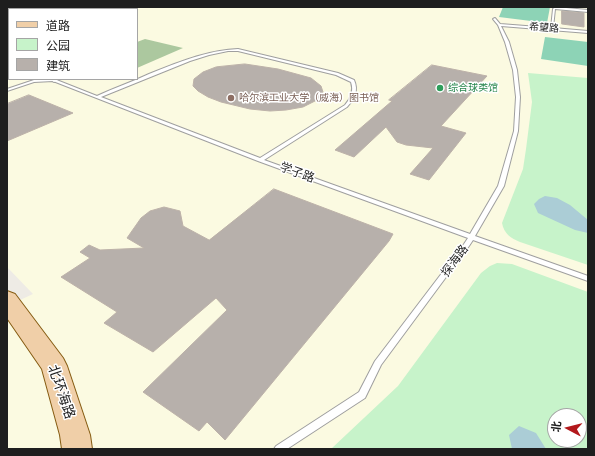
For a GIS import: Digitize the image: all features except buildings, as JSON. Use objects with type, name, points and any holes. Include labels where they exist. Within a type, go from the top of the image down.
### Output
[{"type":"main road","name":"北环海路","points":[[7,300],[54,366],[75,436],[77,449]]},
{"type":"lane","points":[[552,28],[554,9],[556,8],[588,11]]},
{"type":"lane","name":"探海路","points":[[278,449],[362,395],[378,363],[473,237],[501,186],[516,131],[518,97],[515,70],[507,42],[499,25],[494,19]]},
{"type":"lane","name":"希望路","points":[[499,25],[588,32]]},
{"type":"lane","points":[[97,97],[202,55],[230,50],[238,50],[337,74],[353,81],[355,92],[352,99],[346,106],[260,160]]},
{"type":"lane","name":"学子路","points":[[7,90],[34,81],[53,80],[260,160],[588,278]]},
{"type":"shaded area","points":[[588,7],[588,449],[7,449],[7,306],[33,294],[7,267],[7,21],[8,80],[138,80],[138,8],[68,8]]},
{"type":"green space","points":[[503,7],[550,7],[547,23],[499,17]]},
{"type":"green space","points":[[545,37],[588,42],[588,66],[541,59]]},
{"type":"green space","points":[[145,39],[183,48],[138,68],[138,42]]},
{"type":"green space","points":[[528,73],[588,78],[588,265],[520,242],[508,235],[503,227],[502,223],[523,169],[532,102]]},
{"type":"green space","points":[[497,263],[512,264],[588,292],[588,449],[331,449],[398,386],[481,273]]},
{"type":"water","points":[[545,196],[557,198],[570,205],[588,220],[588,233],[575,230],[538,213],[534,204]]},
{"type":"water","points":[[519,426],[536,433],[546,449],[512,449],[509,435]]},
{"type":"place","name":"综合球类馆","points":[[440,88]]},
{"type":"place","name":"哈尔滨工业大学（威海）图书馆","points":[[231,98]]}]
